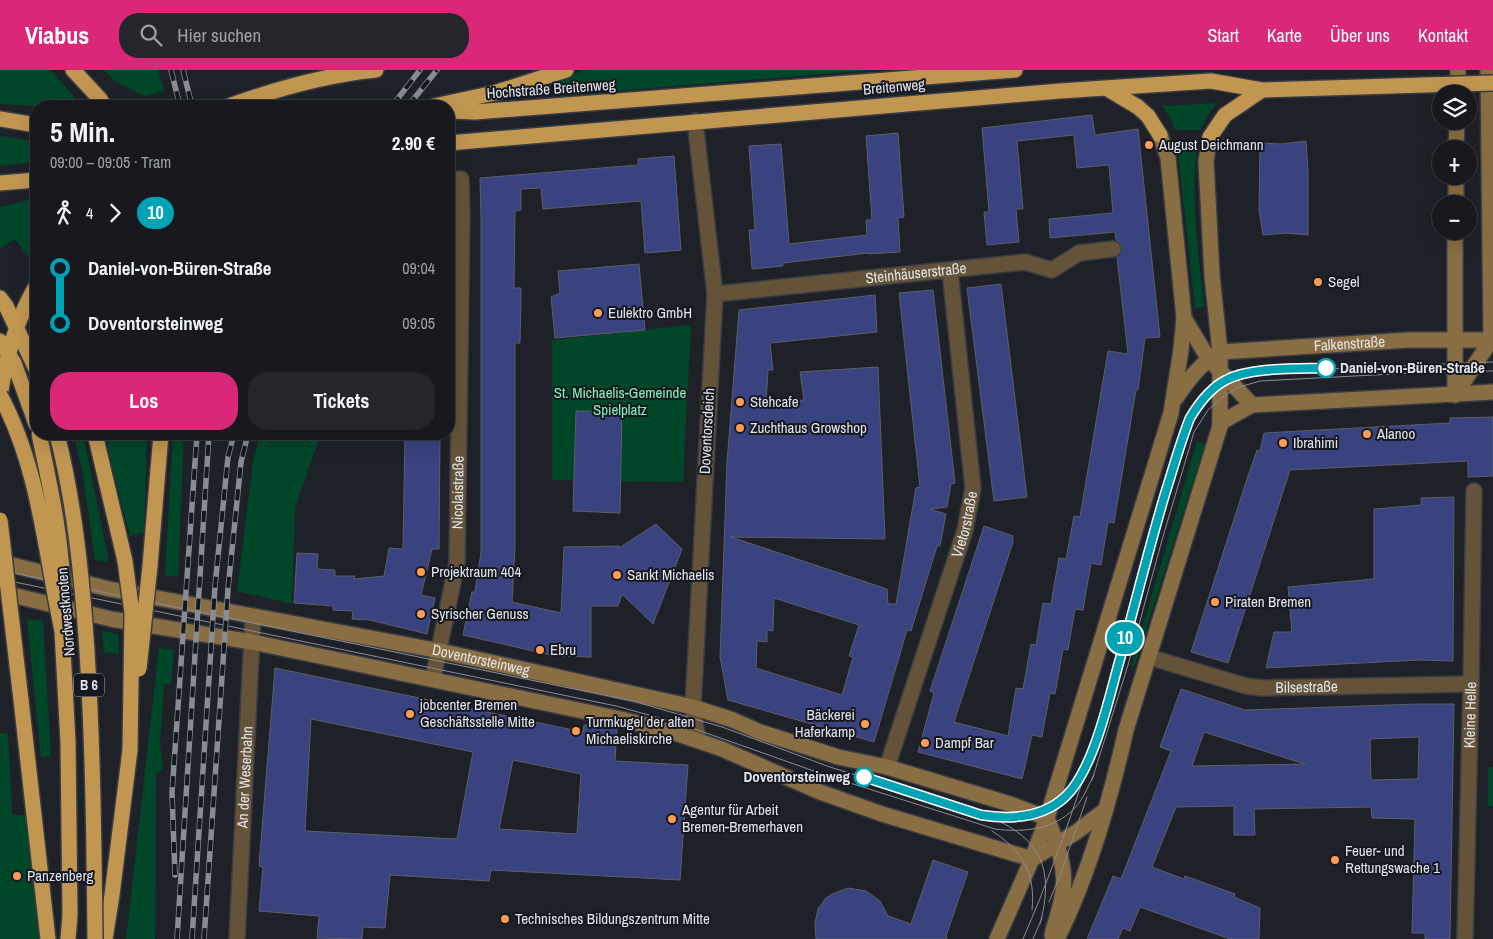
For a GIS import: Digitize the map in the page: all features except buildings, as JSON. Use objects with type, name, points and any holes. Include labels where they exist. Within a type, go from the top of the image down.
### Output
[{"type":"highway","points":[[73,70],[101,100]]},
{"type":"highway","points":[[245,100],[306,82],[376,70]]},
{"type":"highway","points":[[455,101],[494,93],[566,70]]},
{"type":"highway","name":"Hochstraße Breitenweg","points":[[455,111],[475,112],[1015,70]]},
{"type":"highway","name":"Breitenweg","points":[[455,142],[1060,90],[1211,81],[1262,90],[1493,83]]},
{"type":"highway","points":[[1106,88],[1138,107],[1148,116],[1160,135]]},
{"type":"highway","points":[[1210,137],[1225,115],[1262,90]]},
{"type":"highway","points":[[0,119],[30,123]]},
{"type":"highway","points":[[0,183],[30,180]]},
{"type":"highway","points":[[30,296],[13,340],[0,395],[18,434],[36,491],[51,580],[62,630]]},
{"type":"highway","points":[[0,298],[10,314],[30,356]]},
{"type":"highway","points":[[0,341],[14,363],[30,407]]},
{"type":"highway","name":"Nordwestknoten","points":[[40,440],[58,535],[63,586],[62,630],[68,742],[70,905],[68,939]]},
{"type":"highway","name":"Nordwestknoten","points":[[58,440],[67,474],[83,593],[92,734],[95,939]]},
{"type":"highway","points":[[96,440],[125,561],[132,613],[130,750]]},
{"type":"highway","points":[[105,939],[130,750],[150,566],[160,440]]},
{"type":"highway","points":[[0,520],[48,939]]},
{"type":"street","points":[[1458,70],[1458,85]]},
{"type":"street","points":[[1455,394],[1492,340],[1488,70]]},
{"type":"street","name":"Doventorsdeich","points":[[695,121],[715,294],[693,707],[699,741]]},
{"type":"street","points":[[1001,935],[1047,818],[1165,435],[1174,400],[1182,350],[1184,318],[1168,158],[1160,135]]},
{"type":"street","points":[[1057,939],[1068,917],[1086,870],[1116,772],[1126,730],[1220,423],[1219,370],[1214,355],[1206,161],[1210,137]]},
{"type":"street","name":"Nicolaistraße","points":[[433,678],[457,563],[456,215],[461,179],[455,180]]},
{"type":"street","points":[[1455,240],[1455,394]]},
{"type":"street","name":"Steinhäuserstraße","points":[[715,294],[1025,262],[1052,270],[1079,253],[1113,249]]},
{"type":"street","name":"Vietorstraße","points":[[887,767],[965,530],[973,488],[950,271]]},
{"type":"street","points":[[1184,318],[1214,355]]},
{"type":"street","name":"Falkenstraße","points":[[1214,355],[1409,340],[1492,340]]},
{"type":"street","points":[[1174,400],[1192,375],[1214,355]]},
{"type":"street","points":[[1219,370],[1252,405]]},
{"type":"street","points":[[1220,423],[1252,405],[1493,392]]},
{"type":"street","name":"Kleine Helle","points":[[1465,939],[1472,684],[1474,491]]},
{"type":"street","name":"Doventorsteinweg","points":[[0,562],[109,589],[440,650],[693,707],[733,720],[760,732],[838,757],[887,767],[1010,804],[1047,818]]},
{"type":"street","name":"Doventorsteinweg","points":[[0,592],[111,619],[252,642],[433,678],[621,719],[722,749],[820,792],[882,814],[1032,859]]},
{"type":"street","name":"An der Weserbahn","points":[[238,939],[253,616]]},
{"type":"street","name":"Bilsestraße","points":[[1149,657],[1246,686],[1262,688],[1472,684]]},
{"type":"street","points":[[1032,859],[1075,833],[1104,811]]},
{"type":"street","points":[[1047,818],[1057,844],[1062,870],[1063,897],[1051,939]]},
{"type":"green space","points":[[0,70],[49,70],[77,100],[30,100],[30,106],[0,104]]},
{"type":"green space","points":[[104,70],[158,70],[164,91],[145,96],[116,82]]},
{"type":"green space","points":[[584,70],[873,70],[553,96],[553,84]]},
{"type":"green space","points":[[1217,103],[1200,130],[1175,130],[1169,115],[1162,106]]},
{"type":"green space","points":[[0,136],[30,140],[30,163],[0,166]]},
{"type":"green space","points":[[1177,142],[1198,143],[1194,182],[1204,307],[1195,308]]},
{"type":"green space","points":[[30,200],[30,259],[15,239],[0,249],[0,207]]},
{"type":"green space","name":"St. Michaelis-Gemeinde Spielplatz","points":[[691,325],[683,482],[552,480],[552,340]]},
{"type":"green space","points":[[75,440],[84,440],[109,562],[95,560],[83,475]]},
{"type":"green space","points":[[107,440],[147,440],[144,533],[130,536],[108,450]]},
{"type":"green space","points":[[173,440],[184,440],[178,577],[165,575]]},
{"type":"green space","points":[[258,440],[319,440],[295,507],[292,604],[237,591],[253,462]]},
{"type":"green space","points":[[1197,441],[1205,444],[1134,667],[1131,666]]},
{"type":"green space","points":[[27,619],[43,621],[51,756],[41,757]]},
{"type":"green space","points":[[102,631],[118,634],[119,654],[104,652]]},
{"type":"green space","points":[[159,648],[174,650],[171,684],[164,684],[160,745],[163,770],[156,772],[155,939],[126,939]]},
{"type":"green space","name":"Panzenberg","points":[[0,733],[8,733],[12,815],[29,815],[39,939],[0,939]]},
{"type":"green space","points":[[1488,767],[1493,767],[1493,806],[1488,806]]},
{"type":"tram line","points":[[1023,939],[1070,818],[1097,735],[1181,440],[1190,418],[1203,398],[1218,385],[1236,377],[1259,372],[1493,362]]},
{"type":"tram line","name":"10","points":[[864,777],[981,815],[997,818],[1012,818],[1036,814],[1055,805],[1067,795],[1077,784],[1084,772],[1094,746],[1107,706],[1178,451],[1190,418],[1207,394],[1228,379],[1259,372],[1326,368]]},
{"type":"tram line","points":[[1092,780],[1128,665],[1194,432],[1208,410],[1236,388],[1260,381],[1431,372],[1493,371]]},
{"type":"tram line","points":[[0,570],[633,701],[722,727],[830,767],[992,818],[1023,837],[1033,847],[1040,860],[1046,889],[1040,924]]},
{"type":"tram line","points":[[0,579],[616,706],[678,723],[828,776],[995,829],[1030,829],[1052,824],[1062,819],[1079,803],[1094,775]]},
{"type":"tram line","points":[[998,818],[1034,814],[1045,810],[1064,797],[1080,779]]},
{"type":"tram line","points":[[1049,902],[1087,797]]},
{"type":"tram line","points":[[992,831],[1011,846],[1025,864],[1032,885],[1032,910]]},
{"type":"tram line","points":[[1033,939],[1042,918]]},
{"type":"railway","points":[[171,70],[178,100]]},
{"type":"railway","points":[[183,70],[190,100]]},
{"type":"railway","points":[[397,100],[420,70]]},
{"type":"railway","points":[[413,100],[437,70]]},
{"type":"railway","points":[[175,875],[172,793],[197,440]]},
{"type":"railway","points":[[177,939],[209,440]]},
{"type":"railway","points":[[192,939],[215,586],[228,457],[232,440]]},
{"type":"railway","points":[[204,939],[228,589],[241,462],[246,440]]},
{"type":"place","name":"August Deichmann","points":[[1149,145]]},
{"type":"place","name":"Segel","points":[[1318,282]]},
{"type":"place","name":"Eulektro GmbH","points":[[598,313]]},
{"type":"place","name":"Daniel-von-Büren-Straße","points":[[1326,368]]},
{"type":"place","name":"Stehcafe","points":[[740,402]]},
{"type":"place","name":"Zuchthaus Growshop","points":[[740,428]]},
{"type":"place","name":"Alanoo","points":[[1367,434]]},
{"type":"place","name":"Ibrahimi","points":[[1283,443]]},
{"type":"place","name":"Projektraum 404","points":[[421,572]]},
{"type":"place","name":"Sankt Michaelis","points":[[617,575]]},
{"type":"place","name":"Piraten Bremen","points":[[1215,602]]},
{"type":"place","name":"Syrischer Genuss","points":[[421,614]]},
{"type":"place","name":"Ebru","points":[[540,650]]},
{"type":"place","name":"jobcenter Bremen Geschäftsstelle Mitte","points":[[410,714]]},
{"type":"place","name":"Bäckerei Haferkamp","points":[[865,724]]},
{"type":"place","name":"Turmkugel der alten Michaeliskirche","points":[[576,731]]},
{"type":"place","name":"Dampf Bar","points":[[925,743]]},
{"type":"place","name":"Doventorsteinweg","points":[[864,777]]},
{"type":"place","name":"Agentur für Arbeit Bremen-Bremerhaven","points":[[672,819]]},
{"type":"place","name":"Feuer- und Rettungswache 1","points":[[1335,860]]},
{"type":"place","name":"Panzenberg","points":[[17,876]]},
{"type":"place","name":"Technisches Bildungszentrum Mitte","points":[[505,919]]}]
